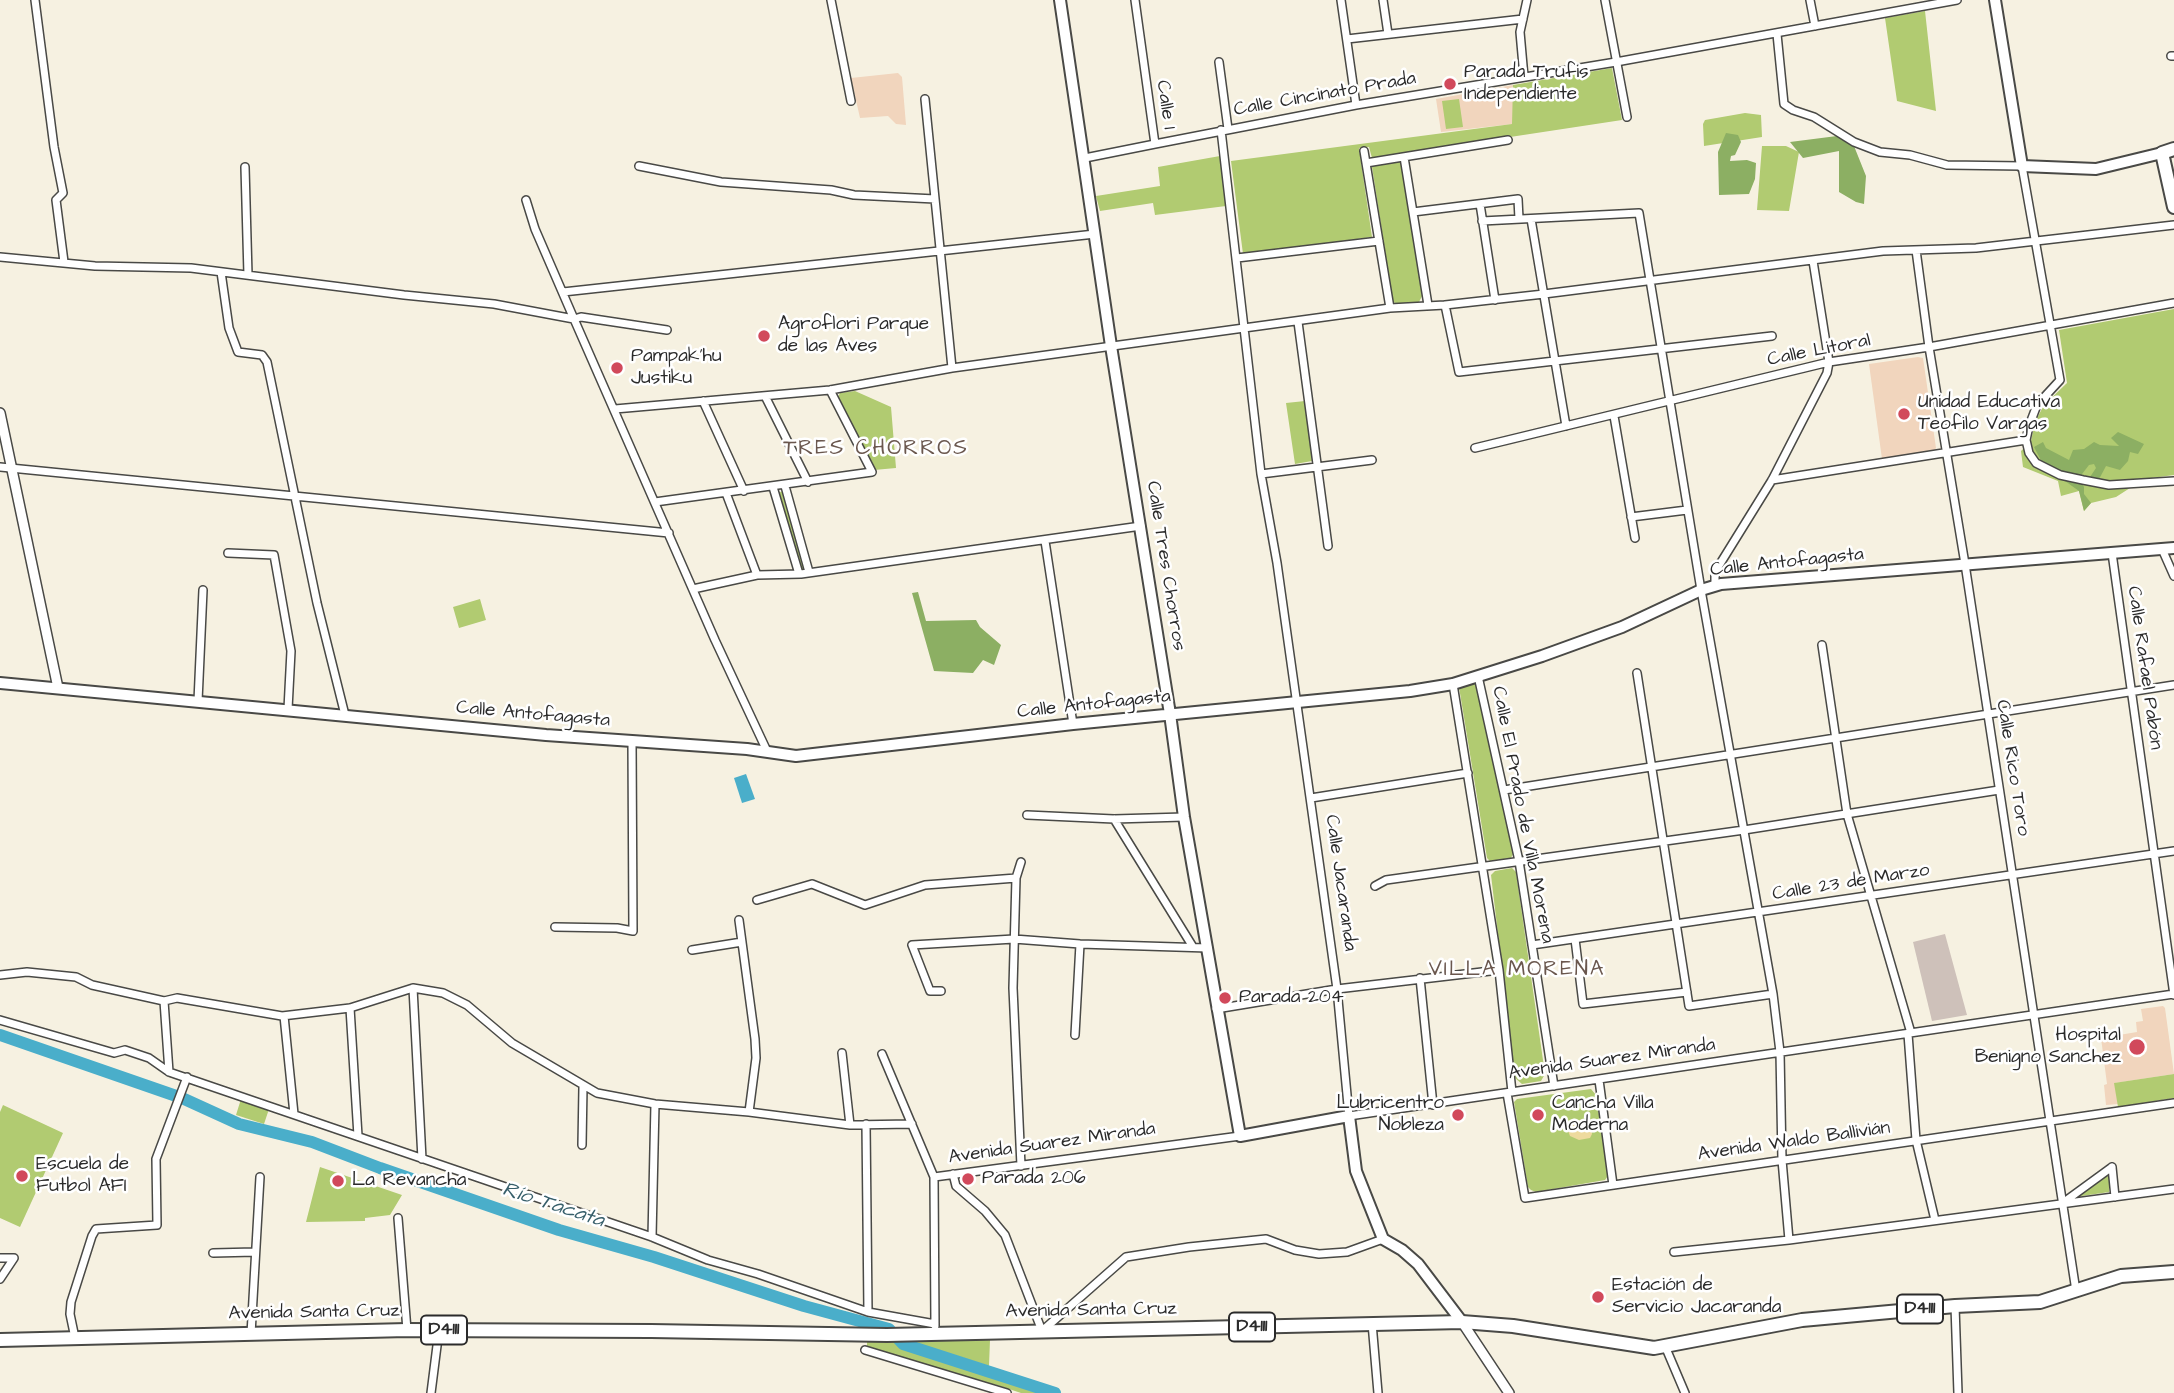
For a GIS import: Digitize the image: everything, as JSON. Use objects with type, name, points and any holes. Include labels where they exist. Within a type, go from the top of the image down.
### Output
[{"type":"main road","name":"Calle Tres Chorros","points":[[1060,0],[1184,817],[1240,1136]]},
{"type":"main road","points":[[1995,0],[2022,166],[2096,169],[2168,151],[2174,207]]},
{"type":"main road","name":"Calle Antofagasta","points":[[0,682],[632,742],[796,755],[835,753],[1073,724],[1410,691],[1452,684],[1622,627],[1715,585],[2174,548]]},
{"type":"main road","name":"Avenida Suarez Miranda","points":[[1240,1136],[1349,1116]]},
{"type":"main road","name":"Calle Jacaranda","points":[[1349,1116],[1356,1171],[1382,1239]]},
{"type":"main road","points":[[1382,1239],[1402,1250],[1418,1264],[1462,1322]]},
{"type":"main road","name":"Avenida Santa Cruz","points":[[0,1340],[407,1330],[887,1335],[935,1329],[1042,1331],[1462,1322],[1513,1326],[1654,1348],[1802,1320],[1955,1306],[2040,1302],[2121,1276],[2174,1272]]},
{"type":"street","points":[[34,0],[63,193],[56,200],[64,261]]},
{"type":"street","points":[[831,0],[850,101]]},
{"type":"street","name":"Calle 1","points":[[1085,159],[1155,145],[1135,0]]},
{"type":"street","points":[[1341,0],[1356,105]]},
{"type":"street","points":[[1383,0],[1388,34]]},
{"type":"street","points":[[1524,77],[1520,32],[1527,0]]},
{"type":"street","points":[[1605,0],[1627,117]]},
{"type":"street","points":[[1810,0],[1815,26]]},
{"type":"street","name":"Calle Cincinato Prada","points":[[1155,145],[1356,105],[1777,34],[1957,0]]},
{"type":"street","points":[[1347,39],[1523,19]]},
{"type":"street","points":[[1777,34],[1784,104],[1793,110],[1814,117],[1854,142],[1880,152],[1910,155],[1947,165],[2022,166],[2060,380],[2037,405],[2026,440],[2029,453],[2036,463],[2060,475],[2109,485],[2174,481]]},
{"type":"street","name":"Calle Jacaranda","points":[[1219,62],[1261,474],[1277,563],[1338,989],[1349,1116]]},
{"type":"street","points":[[925,99],[953,368]]},
{"type":"street","points":[[1366,163],[1508,140]]},
{"type":"street","points":[[1364,151],[1390,308]]},
{"type":"street","points":[[1404,157],[1428,305]]},
{"type":"street","points":[[639,166],[721,182],[831,190],[843,194],[934,199]]},
{"type":"street","points":[[245,167],[248,275]]},
{"type":"street","points":[[1413,212],[1518,199],[1519,219]]},
{"type":"street","points":[[526,200],[535,229],[573,319],[766,751]]},
{"type":"street","points":[[1480,204],[1495,300]]},
{"type":"street","points":[[1482,221],[1639,213],[1687,510],[1773,994],[1780,1052],[1782,1160],[1789,1240]]},
{"type":"street","points":[[1531,219],[1566,426]]},
{"type":"street","points":[[615,409],[830,390],[953,368],[1390,308],[1495,300],[1883,251],[1976,248],[2174,226]]},
{"type":"street","points":[[563,292],[1095,234]]},
{"type":"street","points":[[1237,258],[1379,241]]},
{"type":"street","name":"Calle Rico Toro","points":[[1916,250],[1928,347],[1965,564],[2076,1292]]},
{"type":"street","points":[[0,257],[95,266],[168,267],[221,272],[494,304],[573,319],[581,317],[667,330]]},
{"type":"street","points":[[1715,585],[1715,572],[1772,480],[1827,373],[1829,362],[1813,261]]},
{"type":"street","points":[[221,272],[229,328],[238,352],[262,355],[267,362],[294,496],[345,715]]},
{"type":"street","name":"Calle Litoral","points":[[1475,448],[1829,362],[2174,303]]},
{"type":"street","points":[[1445,305],[1459,372],[1772,336]]},
{"type":"street","points":[[1298,322],[1328,547]]},
{"type":"street","points":[[655,502],[872,472],[830,390]]},
{"type":"street","points":[[765,396],[808,482]]},
{"type":"street","points":[[704,401],[744,491]]},
{"type":"street","points":[[0,414],[5,468],[58,688]]},
{"type":"street","points":[[1614,416],[1635,538]]},
{"type":"street","points":[[1772,480],[2026,440]]},
{"type":"street","points":[[1261,474],[1372,460]]},
{"type":"street","points":[[5,468],[669,533]]},
{"type":"street","points":[[785,486],[809,572]]},
{"type":"street","points":[[773,487],[799,574]]},
{"type":"street","points":[[726,493],[757,575]]},
{"type":"street","points":[[1631,517],[1687,510]]},
{"type":"street","points":[[693,589],[757,575],[799,574],[1141,526]]},
{"type":"street","points":[[1045,541],[1073,724]]},
{"type":"street","points":[[2162,549],[2174,576]]},
{"type":"street","name":"Calle Rafael Pabón","points":[[2112,552],[2174,994]]},
{"type":"street","points":[[228,553],[274,555],[291,651],[288,709]]},
{"type":"street","points":[[198,701],[203,590]]},
{"type":"street","points":[[1822,645],[1847,814],[1910,1034],[1916,1140],[1935,1220]]},
{"type":"street","points":[[1637,673],[1689,1006],[1773,994]]},
{"type":"street","name":"Calle El Prado de Villa Morena","points":[[1478,676],[1519,861],[1554,1086]]},
{"type":"street","points":[[1452,684],[1499,970],[1510,1093]]},
{"type":"street","points":[[1504,790],[2174,685]]},
{"type":"street","points":[[555,927],[617,928],[633,931],[632,742]]},
{"type":"street","points":[[1311,798],[1468,773]]},
{"type":"street","points":[[1375,886],[1386,880],[1744,830],[1999,790]]},
{"type":"street","points":[[1027,815],[1114,819],[1184,817]]},
{"type":"street","points":[[1114,819],[1193,947]]},
{"type":"street","name":"Calle 23 de Marzo","points":[[1532,945],[2174,851]]},
{"type":"street","points":[[1021,862],[1016,878],[1013,988],[1021,1166]]},
{"type":"street","points":[[757,900],[812,884],[865,905],[925,885],[1016,878]]},
{"type":"street","points":[[739,920],[756,1058],[749,1112]]},
{"type":"street","points":[[942,991],[930,991],[912,945],[1014,939],[1208,948]]},
{"type":"street","points":[[1575,939],[1583,1004],[1687,992]]},
{"type":"street","points":[[692,950],[742,942]]},
{"type":"street","points":[[1075,1035],[1080,944]]},
{"type":"street","points":[[1216,1009],[1338,989],[1499,970]]},
{"type":"street","points":[[0,975],[27,972],[76,977],[92,985],[164,1001],[177,998],[284,1016],[350,1008],[413,988],[443,993],[467,1005],[512,1043],[583,1087],[622,1099],[850,1125],[912,1124]]},
{"type":"street","points":[[1420,978],[1433,1105]]},
{"type":"street","points":[[413,988],[422,1159]]},
{"type":"street","name":"Avenida Suarez Miranda","points":[[1349,1116],[2174,994]]},
{"type":"street","points":[[164,1001],[169,1072]]},
{"type":"street","points":[[350,1008],[358,1136]]},
{"type":"street","points":[[284,1016],[294,1114]]},
{"type":"street","points":[[0,1020],[114,1053],[125,1050],[149,1058],[169,1072],[652,1237],[708,1260],[869,1312],[935,1329],[934,1177]]},
{"type":"street","points":[[842,1053],[850,1125]]},
{"type":"street","name":"Avenida Suarez Miranda","points":[[883,1054],[934,1177],[1240,1136]]},
{"type":"street","points":[[75,1338],[70,1314],[71,1303],[96,1229],[157,1225],[156,1160],[187,1077]]},
{"type":"street","points":[[1599,1080],[1613,1185]]},
{"type":"street","points":[[583,1087],[583,1146]]},
{"type":"street","name":"Avenida Waldo Ballivián","points":[[1510,1093],[1525,1198],[2174,1103]]},
{"type":"street","points":[[652,1237],[655,1104]]},
{"type":"street","points":[[866,1124],[869,1312]]},
{"type":"street","points":[[2064,1203],[2112,1167],[2115,1196]]},
{"type":"street","points":[[953,1174],[956,1186],[985,1212],[1005,1235],[1042,1331],[1126,1256],[1266,1239],[1294,1250],[1319,1254],[1347,1252],[1382,1239]]},
{"type":"street","points":[[251,1334],[260,1177]]},
{"type":"street","points":[[1674,1252],[1789,1240],[2174,1189]]},
{"type":"street","points":[[398,1218],[407,1330]]},
{"type":"street","points":[[213,1253],[255,1252]]},
{"type":"street","points":[[0,1258],[14,1258],[0,1279]]},
{"type":"street","points":[[1955,1306],[1958,1393]]},
{"type":"street","points":[[1462,1322],[1509,1393]]},
{"type":"street","points":[[1372,1323],[1378,1393]]},
{"type":"street","points":[[431,1393],[439,1331]]},
{"type":"street","points":[[1665,1346],[1685,1393]]},
{"type":"street","points":[[865,1350],[1007,1393]]},
{"type":"shaded area","points":[[898,73],[902,77],[906,125],[896,124],[888,116],[860,118],[851,78]]},
{"type":"shaded area","points":[[1513,85],[1513,124],[1441,132],[1436,99]]},
{"type":"shaded area","name":"Unidad Educativa Teofilo Vargas","points":[[1923,358],[1936,448],[1934,451],[1882,459],[1869,364]]},
{"type":"shaded area","points":[[1945,934],[1967,1015],[1932,1021],[1913,942]]},
{"type":"shaded area","name":"Hospital Benigno Sanchez","points":[[2163,1006],[2174,1074],[2115,1083],[2118,1104],[2106,1105],[2104,1085],[2107,1084],[2101,1038],[2137,1032],[2136,1022],[2143,1021],[2141,1009]]},
{"type":"green space","points":[[1925,11],[1936,111],[1897,101],[1885,18]]},
{"type":"green space","points":[[1612,68],[1622,120],[1372,158],[1369,147],[1359,148],[1372,237],[1243,254],[1231,161],[1512,124],[1513,85]]},
{"type":"green space","points":[[1459,99],[1463,127],[1446,129],[1442,101]]},
{"type":"green space","points":[[1745,113],[1761,115],[1762,137],[1704,146],[1705,120]]},
{"type":"green space","points":[[1726,133],[1738,135],[1741,142],[1730,161],[1747,160],[1756,163],[1755,179],[1749,194],[1719,195],[1718,152]]},
{"type":"green space","points":[[1837,136],[1854,146],[1866,176],[1864,204],[1839,192],[1839,151],[1803,158],[1790,142]]},
{"type":"green space","points":[[1762,146],[1786,146],[1799,152],[1789,211],[1757,210]]},
{"type":"green space","points":[[1220,156],[1226,206],[1155,215],[1153,203],[1100,211],[1096,196],[1160,186],[1158,167]]},
{"type":"green space","points":[[1397,160],[1401,162],[1422,296],[1419,302],[1401,305],[1393,302],[1372,167],[1374,164]]},
{"type":"green space","points":[[2174,309],[2174,475],[2144,479],[2116,497],[2091,503],[2084,511],[2079,491],[2061,496],[2058,481],[2023,467],[2021,451],[2031,441],[2035,422],[2044,405],[2067,383],[2059,330]]},
{"type":"green space","points":[[855,391],[891,407],[896,468],[874,470],[838,397],[840,393]]},
{"type":"green space","points":[[1305,401],[1312,461],[1295,464],[1286,403]]},
{"type":"green space","points":[[2118,432],[2144,444],[2138,454],[2130,452],[2128,461],[2120,470],[2106,466],[2097,483],[2090,477],[2096,468],[2094,464],[2089,465],[2079,478],[2084,494],[2091,503],[2084,511],[2079,491],[2044,466],[2034,447],[2043,442],[2046,448],[2069,460],[2073,450],[2084,449],[2094,442],[2119,446],[2111,438]]},
{"type":"green space","points":[[783,491],[806,569],[800,570],[778,493]]},
{"type":"green space","points":[[918,592],[926,621],[976,620],[980,627],[1001,645],[994,665],[983,660],[973,673],[934,671],[912,593]]},
{"type":"green space","points":[[480,599],[486,620],[459,628],[453,607]]},
{"type":"green space","points":[[1476,682],[1513,854],[1511,858],[1490,861],[1487,858],[1459,687]]},
{"type":"green space","points":[[1512,868],[1516,872],[1545,1074],[1541,1081],[1522,1084],[1515,1078],[1491,875],[1495,871]]},
{"type":"green space","points":[[2174,1074],[2174,1098],[2118,1107],[2114,1083]]},
{"type":"green space","points":[[1591,1089],[1596,1095],[1608,1176],[1605,1180],[1536,1192],[1531,1190],[1528,1187],[1514,1102],[1517,1099]]},
{"type":"green space","points":[[241,1099],[269,1109],[264,1124],[236,1115]]},
{"type":"green space","name":"Escuela de Futbol AFI","points":[[3,1105],[63,1133],[20,1227],[0,1218],[0,1112]]},
{"type":"green space","name":"La Revancha","points":[[320,1167],[402,1195],[390,1215],[365,1218],[365,1221],[306,1222]]},
{"type":"green space","points":[[2105,1175],[2110,1177],[2109,1192],[2075,1197]]},
{"type":"green space","points":[[907,1340],[990,1340],[989,1366]]},
{"type":"green space","points":[[867,1341],[897,1341],[899,1346],[1041,1393],[1021,1393],[964,1378],[867,1348]]},
{"type":"sand","points":[[1587,1122],[1591,1126],[1590,1138],[1579,1140],[1570,1136],[1568,1131],[1575,1123]]},
{"type":"water","points":[[746,774],[755,799],[742,803],[734,778]]},
{"type":"waterway","name":"Río Tacata","points":[[0,1035],[182,1098],[239,1124],[312,1142],[559,1230],[654,1257],[804,1306],[889,1329],[903,1344],[1055,1393]]},
{"type":"place","name":"Parada Trufis Independiente","points":[[1450,84]]},
{"type":"place","name":"Agroflori Parque de las Aves","points":[[764,336]]},
{"type":"place","name":"Pampak'hu Justiku","points":[[617,368]]},
{"type":"place","name":"Unidad Educativa Teofilo Vargas","points":[[1904,414]]},
{"type":"place","name":"Parada 204","points":[[1225,998]]},
{"type":"place","name":"Hospital Benigno Sanchez","points":[[2137,1047]]},
{"type":"place","name":"Lubricentro Nobleza","points":[[1458,1115]]},
{"type":"place","name":"Cancha Villa Moderna","points":[[1538,1115]]},
{"type":"place","name":"Escuela de Futbol AFI","points":[[22,1176]]},
{"type":"place","name":"Parada 206","points":[[968,1179]]},
{"type":"place","name":"La Revancha","points":[[338,1181]]},
{"type":"place","name":"Estación de Servicio Jacaranda","points":[[1598,1297]]},
{"type":"district","name":"TRES CHORROS","points":[[876,450]]},
{"type":"district","name":"VILLA MORENA","points":[[1517,971]]}]
